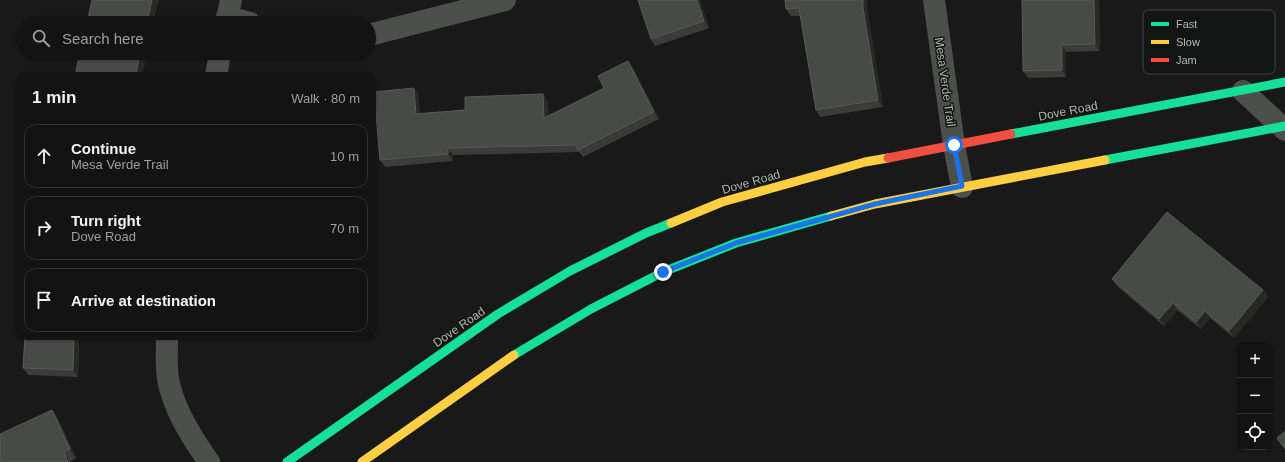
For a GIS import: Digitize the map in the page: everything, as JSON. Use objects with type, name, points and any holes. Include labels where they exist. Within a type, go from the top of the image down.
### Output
[{"type":"main road","name":"Dove Road","points":[[287,462],[498,314],[570,271],[646,233],[722,202],[865,162],[1285,82]]},
{"type":"main road","points":[[362,462],[522,350],[591,309],[663,272],[743,241],[875,204],[962,186],[1284,127]]},
{"type":"street","points":[[376,33],[505,0]]},
{"type":"street","name":"Mesa Verde Trail","points":[[934,0],[954,145],[962,186]]},
{"type":"street","points":[[217,72],[219,60]]},
{"type":"street","points":[[1243,91],[1284,127]]},
{"type":"street","points":[[167,340],[166,364],[171,394],[189,432],[209,462]]},
{"type":"building","points":[[92,0],[152,0],[149,16],[89,16]]},
{"type":"building","points":[[638,0],[697,0],[704,21],[651,39]]},
{"type":"building","points":[[785,0],[863,0],[878,100],[816,110],[799,8],[786,9]]},
{"type":"building","points":[[1022,0],[1094,0],[1095,44],[1062,45],[1062,70],[1023,71]]},
{"type":"building","points":[[78,60],[139,60],[136,72],[76,72]]},
{"type":"building","points":[[628,61],[654,112],[578,150],[576,145],[448,148],[448,154],[380,160],[376,115],[376,92],[414,88],[416,114],[465,110],[465,97],[543,94],[544,118],[604,88],[598,76]]},
{"type":"building","points":[[1167,212],[1263,290],[1229,331],[1205,311],[1196,322],[1173,303],[1159,319],[1112,279]]},
{"type":"building","points":[[25,340],[74,340],[73,370],[23,368]]},
{"type":"building","points":[[52,410],[70,449],[64,452],[68,462],[0,462],[0,434]]},
{"type":"building","points":[[1285,431],[1285,449],[1277,438]]},
{"type":"traffic: fast","points":[[1011,134],[1285,82]]},
{"type":"traffic: fast","points":[[1105,160],[1285,126]]},
{"type":"traffic: fast","points":[[514,355],[591,309],[663,272],[736,243],[831,216]]},
{"type":"traffic: fast","points":[[287,462],[498,314],[570,271],[646,233],[671,223]]},
{"type":"traffic: slow","points":[[671,223],[722,202],[865,162],[888,158]]},
{"type":"traffic: slow","points":[[831,216],[875,204],[1105,160]]},
{"type":"traffic: slow","points":[[362,462],[514,355]]},
{"type":"traffic: jam","points":[[888,158],[1011,134]]},
{"type":"route","points":[[663,272],[736,243],[875,204],[962,186],[954,145]]}]
